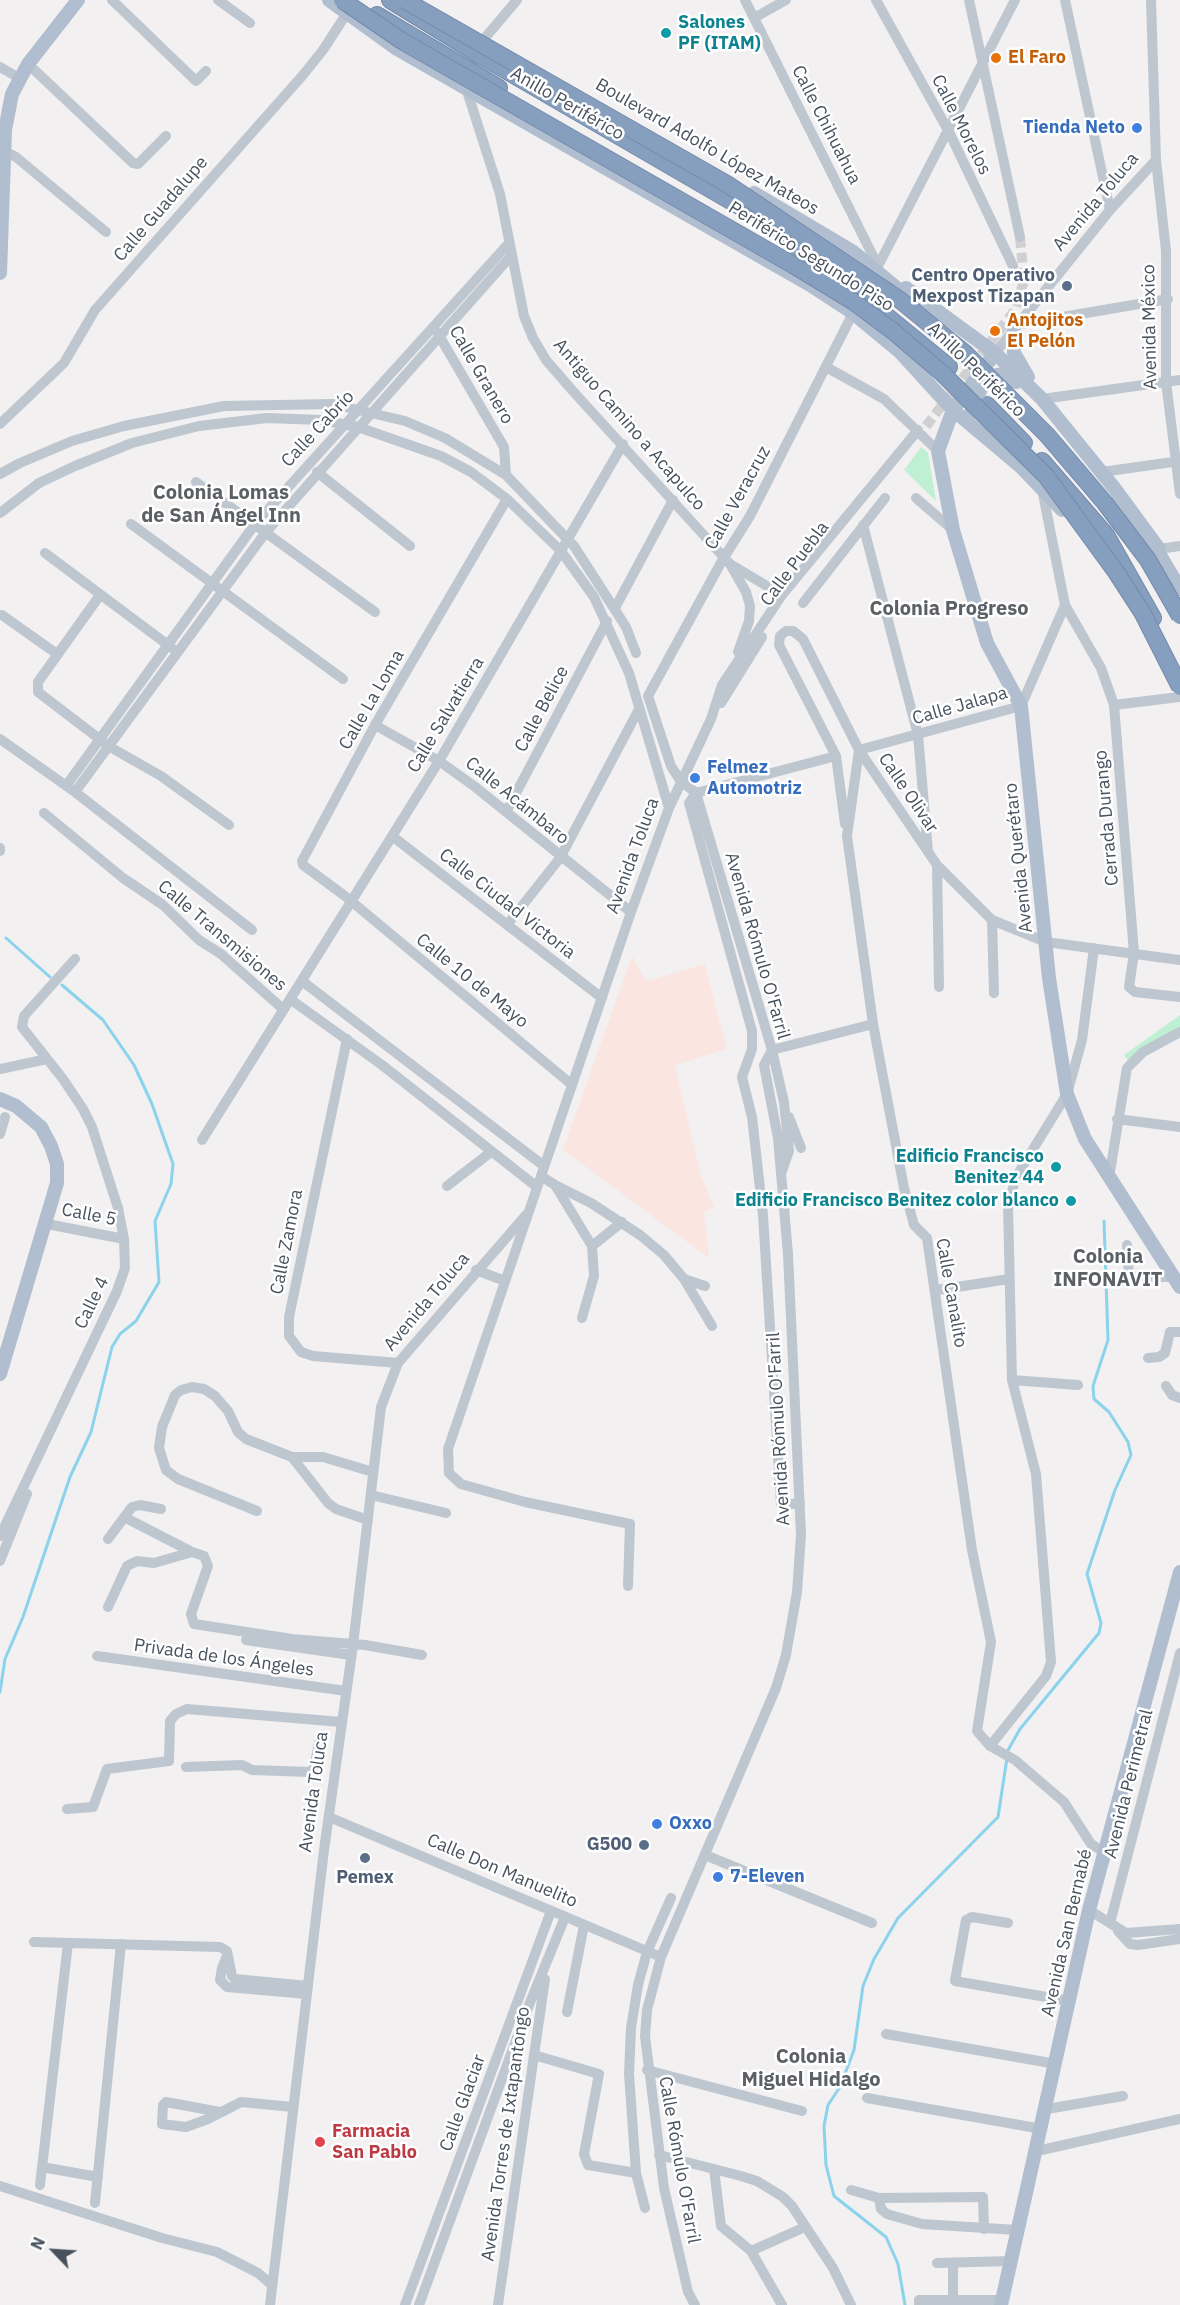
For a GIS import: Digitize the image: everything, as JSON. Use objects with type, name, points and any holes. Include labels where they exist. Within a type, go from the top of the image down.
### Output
[{"type":"highway","name":"Anillo Periférico","points":[[390,0],[848,269],[893,299],[958,356],[1064,461],[1123,529],[1180,627]]},
{"type":"highway","name":"Periférico Segundo Piso","points":[[404,0],[727,184],[900,300],[966,354],[1047,435],[1113,512],[1148,560],[1180,616]]},
{"type":"highway","name":"Anillo Periférico","points":[[348,4],[570,128],[858,294],[894,320],[958,356]]},
{"type":"highway","name":"Periférico Segundo Piso","points":[[348,4],[402,41],[793,265],[854,302],[894,332],[943,374],[1046,476],[1123,582],[1153,633],[1180,694]]},
{"type":"highway","points":[[528,83],[590,99]]},
{"type":"highway","points":[[570,128],[616,174]]},
{"type":"highway","name":"Anillo Periférico","points":[[994,392],[1054,474],[1106,535],[1129,572],[1180,670]]},
{"type":"main road","points":[[0,273],[3,130],[12,94],[28,64],[78,0]]},
{"type":"main road","points":[[329,0],[348,4],[397,49],[810,285],[853,313],[899,351],[953,410],[1042,486],[1079,529],[1119,585],[1180,694]]},
{"type":"main road","name":"Boulevard Adolfo López Mateos","points":[[416,0],[852,251],[958,356]]},
{"type":"main road","points":[[852,251],[878,266],[975,341],[995,353],[1042,399],[1102,472],[1159,549],[1180,590]]},
{"type":"main road","points":[[1015,326],[1014,353],[1042,399]]},
{"type":"main road","name":"Avenida Toluca","points":[[953,410],[995,353]]},
{"type":"main road","points":[[972,426],[971,409],[981,386],[992,376],[1006,373],[1054,414]]},
{"type":"main road","points":[[994,392],[1066,446],[1159,549]]},
{"type":"main road","points":[[938,451],[953,410]]},
{"type":"main road","name":"Avenida Querétaro","points":[[938,451],[952,530],[987,643],[1021,706],[1055,1030],[1067,1094],[1085,1139],[1177,1282]]},
{"type":"main road","points":[[0,1099],[28,1115],[41,1127],[57,1164],[57,1183],[47,1224],[0,1374]]},
{"type":"main road","name":"Avenida San Bernabé","points":[[1002,2303],[1017,2230],[1047,2109],[1089,1910],[1180,1572]]},
{"type":"street","points":[[112,0],[196,81],[206,71]]},
{"type":"street","points":[[218,0],[250,23]]},
{"type":"street","points":[[484,39],[517,0]]},
{"type":"street","name":"Calle Chihuahua","points":[[745,0],[878,266]]},
{"type":"street","points":[[754,18],[786,0]]},
{"type":"street","name":"Calle Morelos","points":[[876,0],[949,132],[1013,267]]},
{"type":"street","points":[[969,0],[1020,237]]},
{"type":"street","points":[[878,266],[1015,0]]},
{"type":"street","points":[[1065,0],[1110,210]]},
{"type":"street","name":"Avenida México","points":[[1151,0],[1156,160],[1166,251],[1168,299],[1166,382],[1180,494]]},
{"type":"street","name":"Calle Guadalupe","points":[[0,424],[64,363],[95,310],[303,75],[323,50],[348,4]]},
{"type":"street","points":[[28,64],[133,163],[138,164],[166,136]]},
{"type":"street","points":[[0,67],[19,78]]},
{"type":"street","name":"Antiguo Camino a Acapulco","points":[[466,88],[500,194],[524,316],[537,345],[564,382],[623,444],[727,561],[746,592],[750,606],[749,621],[733,666]]},
{"type":"street","points":[[4,151],[16,157],[106,232]]},
{"type":"street","name":"Avenida Toluca","points":[[995,353],[1110,210],[1156,160]]},
{"type":"street","name":"Calle Cabrío","points":[[71,789],[266,532],[372,412],[509,243]]},
{"type":"street","name":"Calle Cabrío","points":[[105,743],[168,645],[255,524],[345,424],[511,256]]},
{"type":"street","points":[[1015,326],[1168,299]]},
{"type":"street","name":"Calle Veracruz","points":[[680,780],[666,756],[648,696],[727,561],[853,313]]},
{"type":"street","name":"Calle Granero","points":[[437,331],[504,447],[506,475]]},
{"type":"street","points":[[826,367],[884,399],[917,434],[938,451]]},
{"type":"street","points":[[1042,399],[1180,380]]},
{"type":"street","points":[[0,474],[72,441],[124,426],[204,408],[309,403],[360,409],[405,421],[446,438],[506,475],[569,539],[615,608],[626,627],[636,653]]},
{"type":"street","points":[[0,513],[39,483],[94,458],[159,435],[199,426],[267,418],[345,424],[441,456],[471,472],[507,499],[561,551],[594,597],[629,673],[669,808]]},
{"type":"street","name":"Avenida Toluca","points":[[270,2305],[307,1990],[352,1650],[381,1407],[398,1363],[530,1210],[571,1084],[669,808],[680,780],[711,719],[722,685],[782,595],[917,434]]},
{"type":"street","name":"Calle Puebla","points":[[711,719],[774,618],[821,554],[917,434]]},
{"type":"street","name":"Calle Salvatierra","points":[[290,999],[439,761],[623,444]]},
{"type":"street","points":[[1102,472],[1177,461]]},
{"type":"street","points":[[317,472],[410,546]]},
{"type":"street","points":[[196,482],[375,612]]},
{"type":"street","points":[[1042,486],[1065,605]]},
{"type":"street","points":[[803,603],[885,498]]},
{"type":"street","points":[[916,498],[952,530]]},
{"type":"street","name":"Calle La Loma","points":[[352,903],[303,865],[302,861],[375,725],[507,499]]},
{"type":"street","points":[[615,608],[673,500]]},
{"type":"street","points":[[131,524],[343,679]]},
{"type":"street","points":[[863,525],[918,735],[928,852]]},
{"type":"street","points":[[1159,549],[1180,546]]},
{"type":"street","points":[[45,553],[177,652]]},
{"type":"street","name":"Antiguo Camino a Acapulco","points":[[727,561],[782,595]]},
{"type":"street","points":[[100,594],[38,682],[36,687],[41,696],[105,743],[161,776],[230,825]]},
{"type":"street","name":"Cerrada Durango","points":[[1065,605],[1101,668],[1114,705],[1134,953],[1129,987],[1132,990],[1180,997]]},
{"type":"street","name":"Calle Jalapa","points":[[859,750],[1021,706],[1065,605]]},
{"type":"street","points":[[2,615],[57,654]]},
{"type":"street","name":"Calle Belice","points":[[506,812],[607,621]]},
{"type":"street","name":"Calle Olivar","points":[[836,756],[779,645],[780,636],[786,631],[793,631],[803,639],[859,750],[937,865],[992,920],[1046,942],[1180,960]]},
{"type":"street","points":[[1114,705],[1180,694]]},
{"type":"street","points":[[507,925],[560,858],[639,708]]},
{"type":"street","name":"Calle Acámbaro","points":[[375,725],[439,761],[631,912]]},
{"type":"street","points":[[0,739],[71,789],[252,930]]},
{"type":"street","name":"Calle Canalito","points":[[847,836],[859,750]]},
{"type":"street","points":[[680,780],[696,793],[836,756]]},
{"type":"street","name":"Calle Canalito","points":[[836,756],[873,1024],[890,1124],[913,1223],[927,1238],[937,1290],[972,1550],[991,1642],[991,1656],[977,1731],[994,1749]]},
{"type":"street","name":"Avenida Rómulo O'Farril","points":[[647,2070],[645,2036],[647,2010],[661,1957],[776,1688],[786,1655],[799,1563],[800,1503],[782,1171],[764,1065],[772,1050],[696,793]]},
{"type":"street","name":"Avenida Rómulo O'Farril","points":[[696,793],[689,803],[752,1032],[752,1050],[742,1077],[752,1117],[763,1215],[781,1505],[800,1503]]},
{"type":"street","name":"Calle Transmisiones","points":[[44,813],[123,878],[163,905],[199,940],[222,954],[284,1009],[290,999],[347,1039],[537,1187]]},
{"type":"street","name":"Calle Ciudad Victoria","points":[[392,836],[602,998]]},
{"type":"street","points":[[937,865],[939,987]]},
{"type":"street","name":"Calle 10 de Mayo","points":[[352,903],[571,1084]]},
{"type":"street","points":[[992,920],[994,993]]},
{"type":"street","points":[[1094,948],[1082,1040],[1067,1094],[1016,1177],[1008,1205],[1012,1380],[1036,1474],[1051,1662],[1046,1676],[994,1749],[1015,1760],[1064,1802],[1091,1844],[1104,1852]]},
{"type":"street","name":"Calle 4","points":[[0,1536],[91,1341],[117,1292],[125,1268],[124,1239],[118,1208],[92,1127],[83,1109],[22,1027],[22,1022],[75,959]]},
{"type":"street","name":"Calle Transmisiones","points":[[302,981],[542,1171],[555,1185]]},
{"type":"street","points":[[202,1140],[284,1009]]},
{"type":"street","points":[[782,1171],[789,1151],[784,1102],[772,1050],[873,1024]]},
{"type":"street","points":[[1109,1179],[1124,1076],[1133,1059],[1180,1032]]},
{"type":"street","name":"Calle Zamora","points":[[347,1039],[289,1317],[289,1336],[301,1352],[313,1356],[398,1363]]},
{"type":"street","points":[[0,1069],[47,1059]]},
{"type":"street","points":[[784,1102],[801,1148]]},
{"type":"street","points":[[0,1134],[5,1117]]},
{"type":"street","points":[[1117,1119],[1180,1127]]},
{"type":"street","points":[[447,1186],[491,1152]]},
{"type":"street","points":[[555,1185],[576,1194],[622,1222],[664,1255],[684,1278],[712,1326]]},
{"type":"street","points":[[555,1185],[592,1246],[594,1276],[582,1318]]},
{"type":"street","points":[[530,1210],[448,1449],[449,1473],[461,1484],[525,1502],[630,1524],[628,1586]]},
{"type":"street","points":[[592,1246],[622,1222]]},
{"type":"street","name":"Calle 5","points":[[47,1224],[124,1239]]},
{"type":"street","points":[[1127,1245],[1128,1277],[1177,1282]]},
{"type":"street","points":[[476,1270],[505,1281]]},
{"type":"street","points":[[684,1278],[705,1286]]},
{"type":"street","points":[[937,1290],[1009,1279]]},
{"type":"street","points":[[1148,1358],[1159,1358],[1165,1353],[1170,1332],[1180,1332]]},
{"type":"street","points":[[1012,1380],[1078,1385]]},
{"type":"street","points":[[1166,1386],[1172,1395],[1180,1398]]},
{"type":"street","points":[[257,1511],[178,1479],[166,1470],[159,1448],[162,1427],[175,1395],[192,1387],[204,1389],[228,1411],[238,1432],[246,1439],[292,1457],[323,1457],[373,1472]]},
{"type":"street","points":[[292,1457],[328,1503],[336,1509],[368,1520]]},
{"type":"street","points":[[0,1561],[36,1473],[36,1462]]},
{"type":"street","points":[[370,1496],[446,1513]]},
{"type":"street","points":[[108,1539],[132,1507],[140,1505],[161,1509]]},
{"type":"street","points":[[124,1517],[204,1556],[208,1566],[191,1614],[194,1624],[352,1650]]},
{"type":"street","points":[[108,1607],[127,1566],[137,1561],[154,1563],[192,1552]]},
{"type":"street","points":[[225,1637],[422,1655]]},
{"type":"street","name":"Avenida Perimetral","points":[[1114,1926],[1180,1653]]},
{"type":"street","name":"Privada de los Ángeles","points":[[97,1656],[346,1691]]},
{"type":"street","points":[[67,1809],[94,1805],[107,1769],[169,1761],[170,1721],[176,1714],[187,1709],[341,1722]]},
{"type":"street","points":[[186,1767],[242,1765],[252,1770],[310,1772],[314,1768],[319,1743]]},
{"type":"street","name":"Calle Don Manuelito","points":[[329,1817],[661,1957]]},
{"type":"street","points":[[705,1855],[872,1923]]},
{"type":"street","points":[[645,2208],[636,2173],[629,2074],[631,2028],[638,1985],[647,1952],[671,1898]]},
{"type":"street","points":[[1089,1910],[1131,1934],[1180,1929]]},
{"type":"street","name":"Calle Glaciar","points":[[405,2305],[551,1911]]},
{"type":"street","name":"Calle Glaciar","points":[[419,2305],[529,2005],[565,1917]]},
{"type":"street","points":[[1008,1923],[972,1917],[966,1920],[955,1981],[1070,2001]]},
{"type":"street","points":[[567,2012],[584,1925]]},
{"type":"street","points":[[1114,1926],[1130,1944],[1180,1939]]},
{"type":"street","points":[[34,1942],[220,1947],[225,1949],[227,1956],[220,1971],[224,1985],[257,1985],[307,1990]]},
{"type":"street","points":[[40,2185],[68,1943]]},
{"type":"street","points":[[95,2203],[122,1944]]},
{"type":"street","name":"Avenida Torres de Ixtapantongo","points":[[498,2305],[546,1967]]},
{"type":"street","points":[[886,2034],[1056,2064]]},
{"type":"street","points":[[534,2055],[599,2074],[584,2154],[588,2165],[636,2173]]},
{"type":"street","name":"Calle Rómulo O'Farril","points":[[695,2305],[688,2292],[673,2233],[647,2070],[802,2111]]},
{"type":"street","points":[[1047,2109],[1123,2096]]},
{"type":"street","points":[[867,2098],[1042,2129]]},
{"type":"street","points":[[220,2112],[166,2102],[163,2105],[162,2124],[186,2127],[220,2112],[241,2102],[293,2107]]},
{"type":"street","points":[[1037,2151],[1179,2121]]},
{"type":"street","points":[[659,2155],[757,2181],[777,2194],[792,2206],[833,2268],[851,2305]]},
{"type":"street","points":[[42,2167],[98,2177]]},
{"type":"street","points":[[714,2169],[721,2226],[751,2251],[782,2305]]},
{"type":"street","points":[[0,2186],[217,2252],[258,2273],[272,2285]]},
{"type":"street","points":[[851,2190],[879,2198],[981,2196],[985,2198],[984,2229]]},
{"type":"street","points":[[879,2198],[881,2209],[898,2218],[945,2227],[1017,2230]]},
{"type":"street","points":[[751,2251],[805,2227]]},
{"type":"street","points":[[937,2263],[1011,2261]]},
{"type":"street","points":[[953,2263],[953,2300]]},
{"type":"street","points":[[412,2284],[424,2289]]},
{"type":"street","points":[[688,2292],[688,2305]]},
{"type":"street","points":[[919,2305],[919,2300],[1002,2303]]},
{"type":"shaded area","points":[[632,956],[646,981],[705,964],[727,1049],[675,1065],[700,1173],[714,1207],[704,1212],[709,1258],[563,1150]]},
{"type":"green space","points":[[921,447],[928,453],[936,501],[904,470]]},
{"type":"green space","points":[[1180,1015],[1180,1037],[1141,1058],[1132,1067],[1124,1055]]},
{"type":"waterway","points":[[6,938],[50,977]]},
{"type":"waterway","points":[[0,1692],[5,1659],[23,1617],[70,1477],[91,1432],[112,1347],[120,1334],[136,1321],[159,1282],[155,1221],[171,1184],[173,1164],[152,1104],[134,1065],[103,1020],[62,985]]},
{"type":"waterway","points":[[1007,1752],[1020,1729],[1099,1633],[1101,1623],[1087,1574],[1115,1490],[1131,1455],[1128,1442],[1109,1412],[1094,1399],[1093,1386],[1108,1340],[1104,1221]]},
{"type":"waterway","points":[[905,2305],[898,2264],[886,2237],[834,2196],[826,2165],[824,2126],[828,2105],[840,2087],[854,2050],[863,1986],[874,1959],[898,1918],[998,1817],[1007,1758]]},
{"type":"tunnel","points":[[917,438],[1015,310],[1024,281],[1020,237]]},
{"type":"place","name":"Salones PF (ITAM)","points":[[666,33]]},
{"type":"place","name":"El Faro","points":[[996,58]]},
{"type":"place","name":"Tienda Neto","points":[[1137,128]]},
{"type":"place","name":"Centro Operativo Mexpost Tizapan","points":[[1067,286]]},
{"type":"place","name":"Antojitos El Pelón","points":[[995,331]]},
{"type":"place","name":"Felmez Automotriz","points":[[695,778]]},
{"type":"place","name":"Edificio Francisco Benitez 44","points":[[1056,1167]]},
{"type":"place","name":"Edificio Francisco Benitez color blanco","points":[[1071,1201]]},
{"type":"place","name":"Oxxo","points":[[657,1824]]},
{"type":"place","name":"G500","points":[[644,1845]]},
{"type":"place","name":"Pemex","points":[[365,1858]]},
{"type":"place","name":"7-Eleven","points":[[718,1877]]},
{"type":"place","name":"Farmacia San Pablo","points":[[320,2142]]},
{"type":"district","name":"Colonia Lomas de San Ángel Inn","points":[[221,504]]},
{"type":"district","name":"Colonia Progreso","points":[[949,609]]},
{"type":"district","name":"Colonia INFONAVIT","points":[[1108,1268]]},
{"type":"district","name":"Colonia Miguel Hidalgo","points":[[811,2068]]}]
